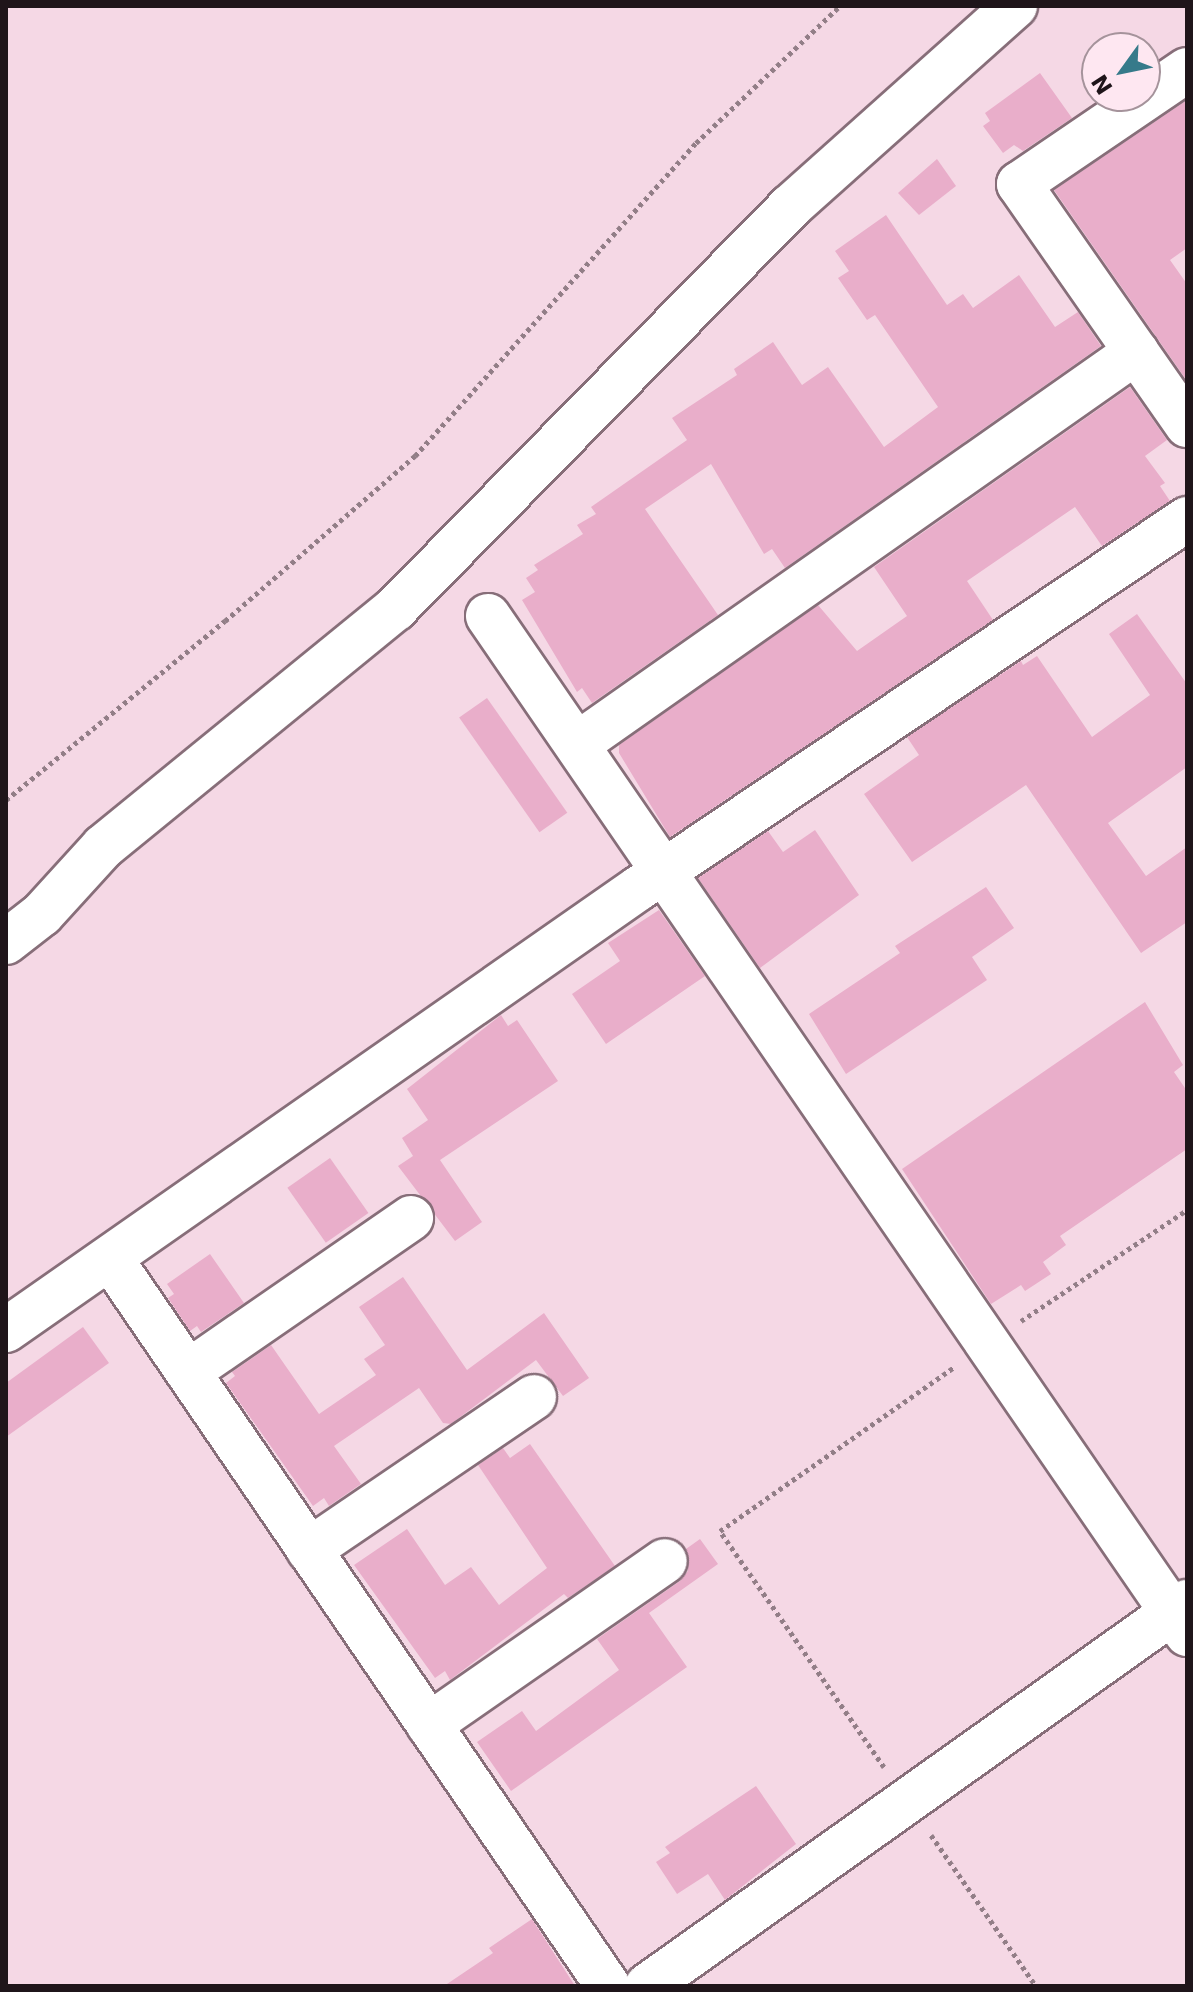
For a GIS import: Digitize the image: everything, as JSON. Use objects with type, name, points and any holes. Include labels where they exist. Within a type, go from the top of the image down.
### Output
[{"type":"street","points":[[6,942],[42,914],[103,847],[395,609],[472,537],[790,207],[1015,6]]},
{"type":"street","points":[[1187,70],[1019,184],[1187,425]]},
{"type":"street","points":[[579,743],[1136,352]]},
{"type":"street","points":[[6,1330],[666,872],[1187,519]]},
{"type":"street","points":[[488,616],[579,743],[988,1343],[1182,1616],[907,1801],[647,1986]]},
{"type":"street","points":[[188,1372],[411,1218]]},
{"type":"street","points":[[110,1258],[608,1986]]},
{"type":"street","points":[[309,1550],[534,1397]]},
{"type":"street","points":[[429,1725],[665,1561]]},
{"type":"path","points":[[6,800],[415,456],[696,143],[840,6]]},
{"type":"path","points":[[1036,1986],[720,1531],[988,1343],[1187,1210]]},
{"type":"building","points":[[1040,73],[1072,118],[1023,151],[1014,145],[1003,153],[983,126],[990,121],[985,113]]},
{"type":"building","points":[[1187,100],[1187,248],[1170,260],[1187,284],[1187,381],[1054,190]]},
{"type":"building","points":[[937,159],[956,186],[919,215],[898,193]]},
{"type":"building","points":[[886,215],[947,305],[963,294],[973,308],[1019,275],[1055,327],[1078,312],[1101,346],[785,568],[772,549],[764,554],[711,464],[645,509],[718,615],[592,703],[582,688],[577,692],[522,600],[535,592],[526,578],[538,570],[534,565],[583,534],[577,525],[596,514],[591,507],[687,440],[672,418],[737,375],[734,369],[773,342],[802,385],[828,367],[884,447],[938,407],[875,315],[867,320],[838,278],[849,271],[835,251]]},
{"type":"building","points":[[1130,387],[1167,440],[1145,456],[1165,483],[1160,486],[1170,501],[1102,546],[1075,507],[967,581],[993,620],[670,837],[619,753],[619,745],[818,605],[857,651],[907,616],[874,567]]},
{"type":"building","points":[[1137,614],[1187,684],[1187,767],[1108,823],[1146,876],[1187,847],[1187,922],[1141,953],[1026,785],[912,862],[864,794],[919,755],[907,737],[1021,661],[1023,665],[1037,656],[1092,737],[1150,695],[1109,634]]},
{"type":"building","points":[[487,698],[567,813],[539,832],[459,718]]},
{"type":"building","points":[[815,830],[859,895],[760,968],[698,878],[768,831],[783,852]]},
{"type":"building","points":[[986,887],[1014,928],[972,957],[987,980],[846,1074],[809,1014],[900,953],[895,946]]},
{"type":"building","points":[[659,910],[705,976],[606,1044],[572,994],[620,961],[608,943]]},
{"type":"building","points":[[1145,1002],[1183,1065],[1174,1072],[1187,1091],[1187,1149],[1060,1236],[1066,1245],[1043,1262],[1051,1274],[1025,1291],[1021,1285],[991,1304],[902,1169]]},
{"type":"building","points":[[501,1015],[508,1026],[517,1020],[558,1081],[440,1160],[482,1222],[455,1241],[398,1166],[413,1156],[402,1138],[428,1120],[407,1089]]},
{"type":"building","points":[[330,1158],[368,1213],[326,1243],[287,1188]]},
{"type":"building","points":[[210,1254],[244,1303],[201,1332],[197,1326],[190,1331],[168,1298],[174,1294],[167,1284]]},
{"type":"building","points":[[403,1277],[467,1370],[544,1313],[589,1378],[563,1396],[536,1360],[451,1424],[443,1423],[419,1388],[334,1446],[361,1484],[329,1506],[324,1498],[313,1506],[226,1383],[235,1376],[232,1372],[271,1345],[319,1414],[376,1375],[364,1359],[385,1345],[359,1307]]},
{"type":"building","points":[[83,1327],[109,1363],[6,1437],[6,1383]]},
{"type":"building","points":[[530,1444],[615,1566],[568,1598],[564,1594],[450,1680],[445,1671],[435,1678],[354,1565],[407,1529],[445,1585],[471,1567],[499,1605],[547,1568],[478,1465],[503,1448],[510,1458]]},
{"type":"building","points":[[700,1539],[718,1564],[649,1613],[687,1667],[511,1791],[477,1742],[522,1711],[536,1731],[619,1670],[597,1639],[680,1581],[688,1571],[686,1549]]},
{"type":"building","points":[[756,1786],[796,1844],[725,1900],[708,1874],[677,1894],[656,1862],[670,1853],[665,1847]]},
{"type":"building","points":[[532,1919],[575,1986],[444,1986],[493,1953],[489,1948]]}]
